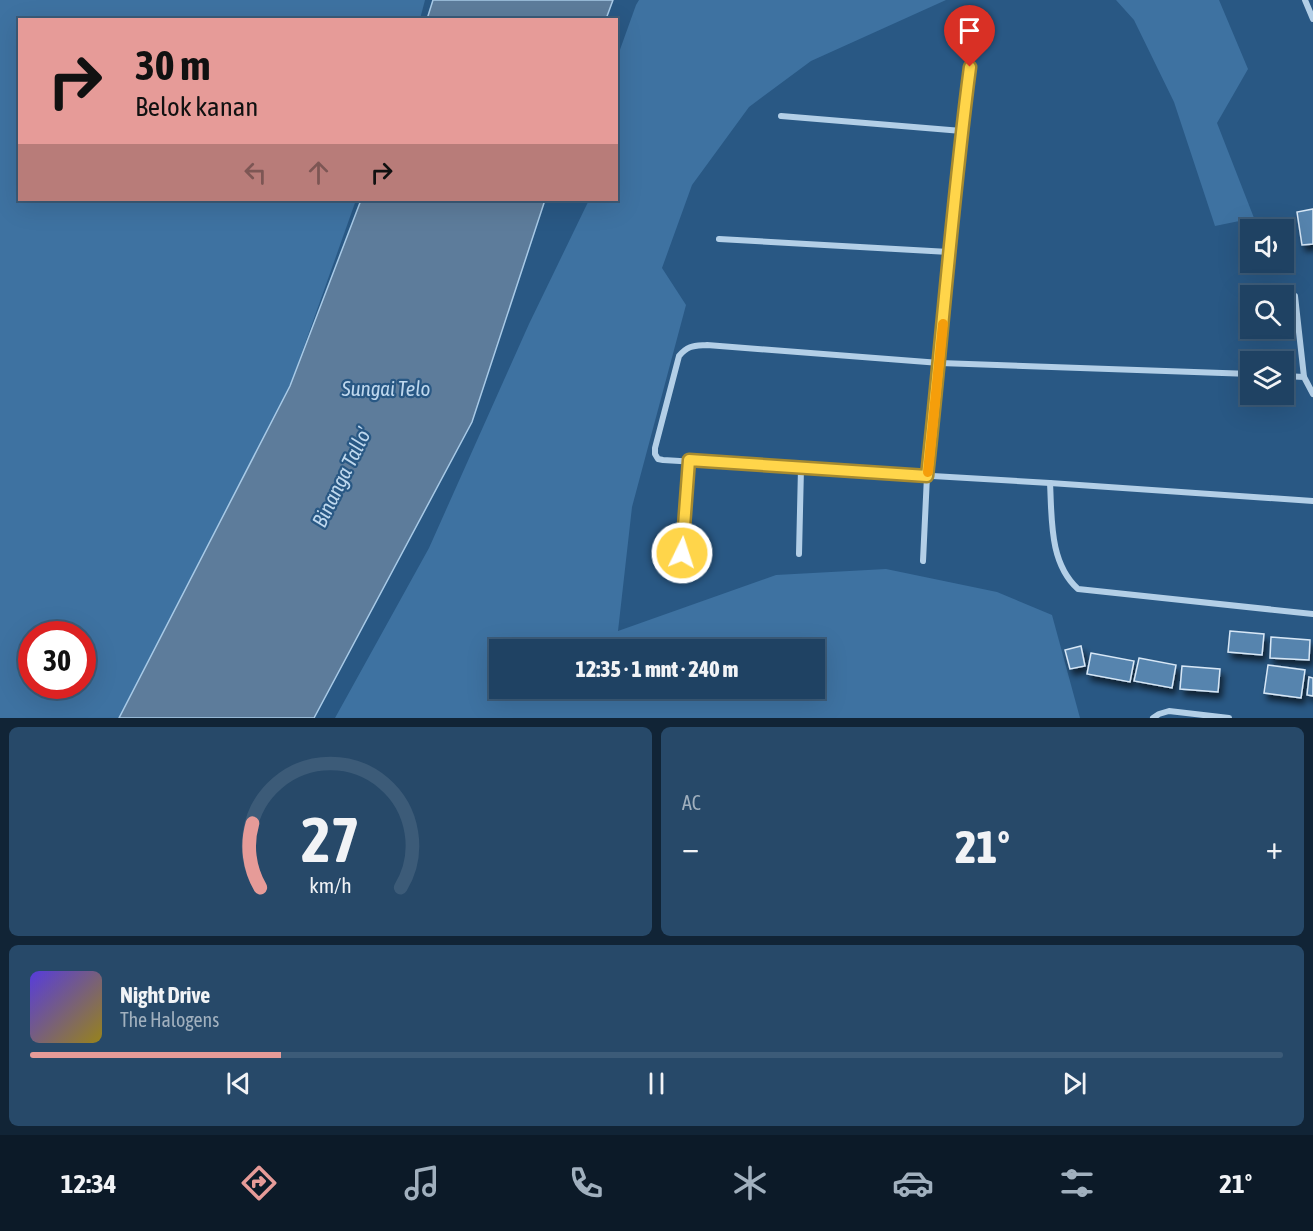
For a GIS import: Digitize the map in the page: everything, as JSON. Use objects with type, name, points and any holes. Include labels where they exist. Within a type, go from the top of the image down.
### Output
[{"type":"street","points":[[1305,0],[1313,19]]},
{"type":"street","points":[[923,561],[927,476],[940,363],[949,252],[973,46]]},
{"type":"street","points":[[782,116],[962,131]]},
{"type":"street","points":[[719,239],[949,252]]},
{"type":"street","points":[[1295,296],[1304,377],[1313,394]]},
{"type":"street","points":[[1240,374],[940,363],[707,345],[692,346],[684,349],[679,356],[655,454],[658,459],[663,460],[1313,501]]},
{"type":"street","points":[[1294,376],[1304,377]]},
{"type":"street","points":[[680,576],[689,460]]},
{"type":"street","points":[[799,554],[801,468]]},
{"type":"street","points":[[1050,483],[1053,538],[1063,570],[1078,589],[1313,614]]},
{"type":"street","points":[[1153,718],[1168,711],[1228,718]]},
{"type":"shaded area","points":[[0,0],[425,0],[420,18],[18,18],[18,201],[356,201],[290,386],[119,718],[0,718]]},
{"type":"shaded area","points":[[639,0],[946,0],[811,61],[749,107],[692,185],[662,268],[686,305],[632,507],[618,631],[776,575],[886,569],[997,592],[1052,615],[1080,718],[335,718],[429,548],[529,324],[589,201],[618,201],[618,55]]},
{"type":"shaded area","points":[[1116,0],[1219,0],[1248,69],[1217,123],[1254,218],[1240,219],[1240,221],[1215,226],[1174,102],[1134,20]]},
{"type":"water","points":[[433,0],[613,0],[606,18],[427,18]]},
{"type":"water","name":"Sungai Telo","points":[[361,201],[545,201],[472,422],[314,718],[119,718],[290,386]]},
{"type":"building","points":[[1313,209],[1313,244],[1302,245],[1297,212]]},
{"type":"building","points":[[1230,631],[1264,634],[1262,655],[1228,652]]},
{"type":"building","points":[[1271,637],[1310,640],[1309,660],[1270,658]]},
{"type":"building","points":[[1081,646],[1085,666],[1070,669],[1065,650]]},
{"type":"building","points":[[1091,653],[1134,661],[1130,682],[1087,674]]},
{"type":"building","points":[[1139,658],[1176,665],[1172,688],[1134,681]]},
{"type":"building","points":[[1268,665],[1305,670],[1301,698],[1264,693]]},
{"type":"building","points":[[1182,666],[1220,669],[1218,692],[1180,689]]},
{"type":"building","points":[[1309,677],[1313,678],[1313,696],[1307,695]]},
{"type":"slow traffic","points":[[928,472],[943,324]]},
{"type":"route","points":[[682,553],[689,460],[927,476],[970,67]]},
{"type":"water label","name":"Binanga Tallo'","points":[[341,477]]}]
